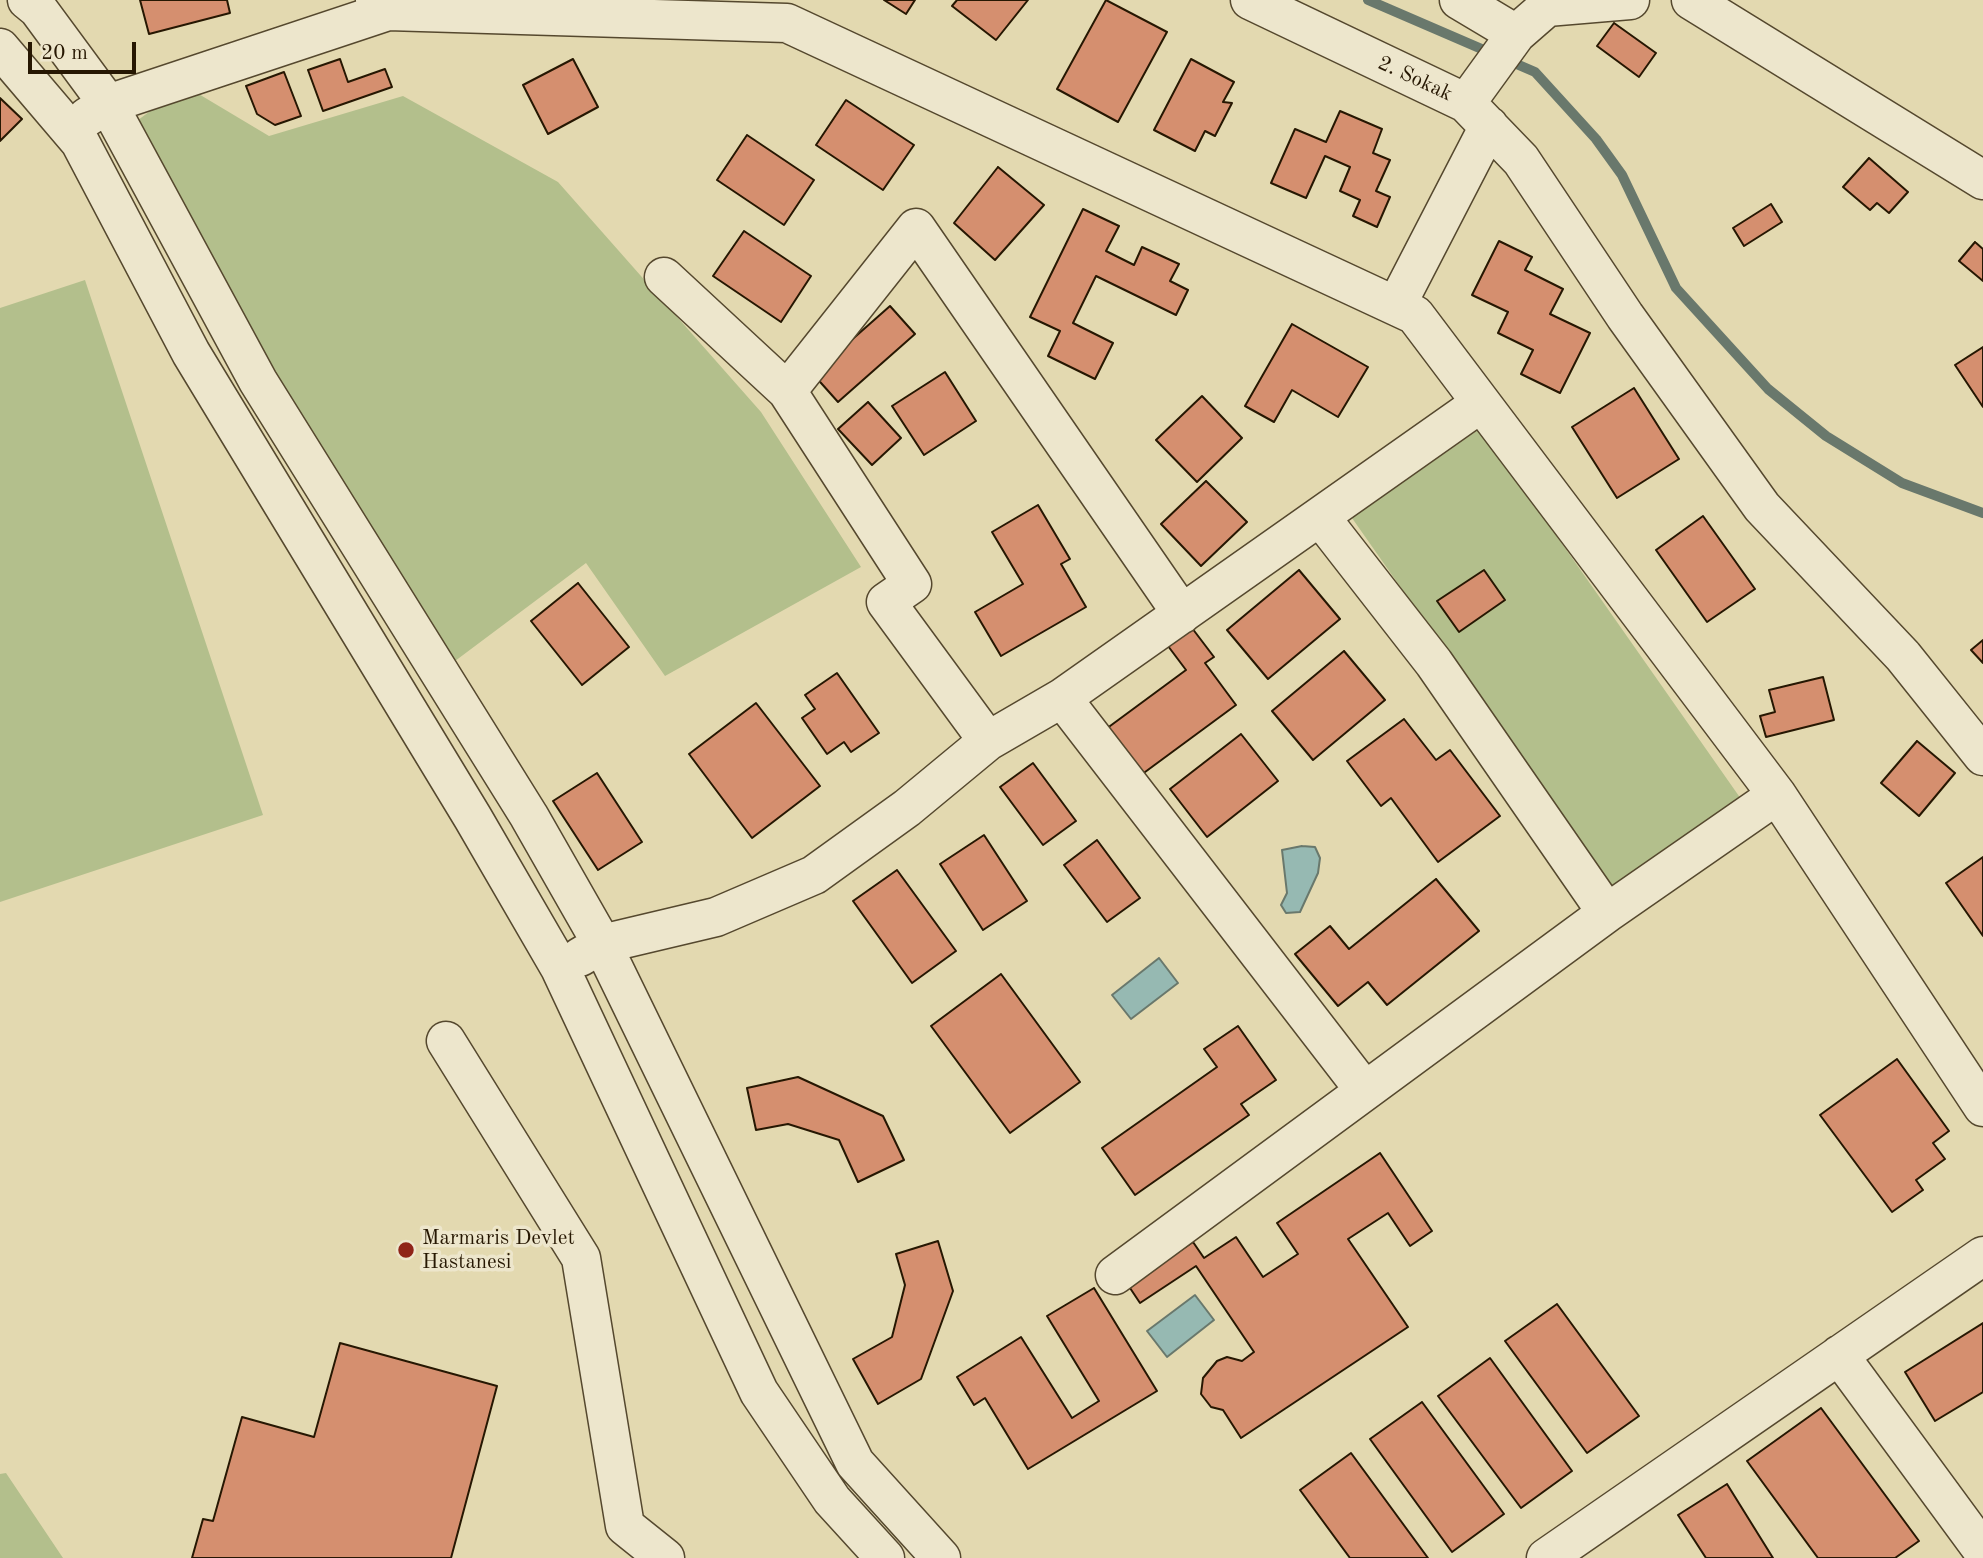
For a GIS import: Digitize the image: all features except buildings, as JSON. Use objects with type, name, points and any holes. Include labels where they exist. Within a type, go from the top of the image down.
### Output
[{"type":"street","points":[[27,0],[38,9],[108,104],[258,381],[529,816],[602,944],[855,1463],[941,1558]]},
{"type":"street","name":"2. Sokak","points":[[1250,0],[1480,102],[1513,39],[1547,7],[1630,0]]},
{"type":"street","points":[[1458,0],[1513,39]]},
{"type":"street","points":[[1691,0],[1983,180]]},
{"type":"street","points":[[68,128],[108,104],[382,6],[787,23],[1415,315],[1777,795],[1983,1107]]},
{"type":"street","points":[[0,48],[80,142],[191,352],[473,818],[560,968],[759,1392],[832,1500],[885,1558]]},
{"type":"street","points":[[1396,306],[1480,102]]},
{"type":"street","points":[[1480,102],[1625,316],[1762,508],[1903,656],[1983,756]]},
{"type":"street","points":[[787,391],[916,228],[1182,614]]},
{"type":"street","points":[[664,277],[787,391],[912,584],[886,602],[988,741]]},
{"type":"street","points":[[560,968],[602,944],[716,917],[814,875],[907,808],[988,741],[1062,698],[1481,403]]},
{"type":"street","points":[[1321,518],[1434,663],[1607,912]]},
{"type":"street","points":[[1062,698],[1365,1091]]},
{"type":"street","points":[[1115,1275],[1607,912],[1777,795]]},
{"type":"street","points":[[446,1041],[581,1258],[625,1526],[665,1558]]},
{"type":"street","points":[[1546,1558],[1983,1256]]},
{"type":"street","points":[[1839,1355],[1983,1551]]},
{"type":"green space","points":[[197,93],[269,136],[403,96],[558,182],[761,412],[861,567],[665,676],[586,563],[443,670],[130,126],[161,103]]},
{"type":"green space","points":[[85,280],[263,815],[0,902],[0,308]]},
{"type":"green space","points":[[1481,428],[1741,799],[1612,889],[1352,518]]},
{"type":"green space","points":[[6,1473],[63,1558],[0,1558],[0,1474]]},
{"type":"water","points":[[1302,846],[1315,847],[1320,858],[1318,873],[1300,912],[1286,913],[1281,905],[1287,893],[1282,850]]},
{"type":"water","points":[[1159,958],[1178,983],[1131,1019],[1112,995]]},
{"type":"water","points":[[1195,1295],[1214,1320],[1167,1357],[1147,1331]]},
{"type":"waterway","points":[[1368,0],[1535,72],[1596,139],[1622,175],[1676,288],[1768,389],[1826,436],[1902,483],[1983,513]]},
{"type":"place","name":"Marmaris Devlet Hastanesi","points":[[406,1250]]}]
